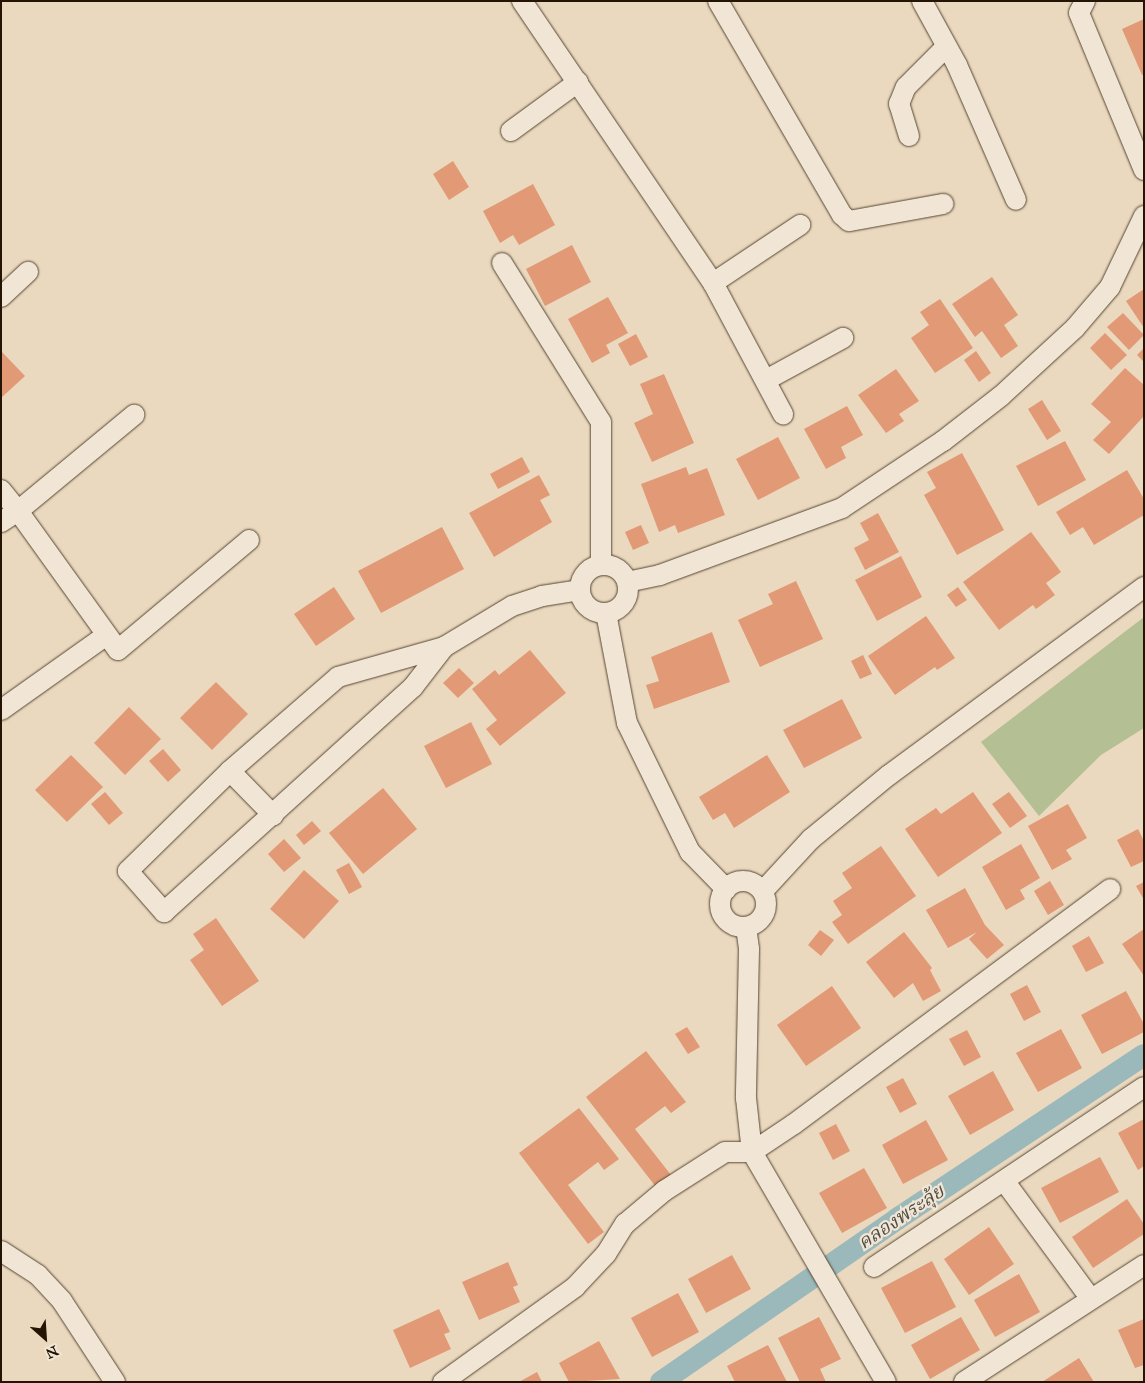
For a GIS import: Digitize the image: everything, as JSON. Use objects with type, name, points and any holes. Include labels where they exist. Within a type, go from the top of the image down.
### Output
[{"type":"street","points":[[522,1],[713,283],[783,414]]},
{"type":"street","points":[[718,1],[842,216],[849,222],[944,204]]},
{"type":"street","points":[[922,1],[945,48],[957,65],[984,122],[1016,200]]},
{"type":"street","points":[[1086,1],[1080,13],[1144,170]]},
{"type":"street","points":[[909,136],[898,104],[906,87],[945,48]]},
{"type":"street","points":[[510,131],[578,82]]},
{"type":"street","points":[[627,582],[660,575],[842,508],[943,441],[1001,396],[1075,328],[1110,287],[1144,216]]},
{"type":"street","points":[[713,283],[800,225]]},
{"type":"street","points":[[502,263],[601,422],[601,565]]},
{"type":"street","points":[[1,297],[28,272]]},
{"type":"street","points":[[766,380],[843,338]]},
{"type":"street","points":[[9,517],[134,415]]},
{"type":"street","points":[[1,490],[9,517],[118,650],[249,540]]},
{"type":"street","points":[[601,565],[620,570],[627,582],[624,602],[606,613],[591,609],[581,597],[580,590],[584,574],[601,565]]},
{"type":"street","points":[[763,891],[811,839],[889,775],[1144,587]]},
{"type":"street","points":[[444,647],[413,687],[164,912],[128,871],[230,771],[338,677],[444,647],[512,606],[542,596],[580,590]]},
{"type":"street","points":[[606,613],[627,722],[690,852],[726,889]]},
{"type":"street","points":[[1,710],[105,636]]},
{"type":"street","points":[[230,771],[273,815]]},
{"type":"street","points":[[744,881],[751,882],[763,891],[766,906],[764,914],[753,925],[746,927],[731,924],[722,913],[721,898],[726,889],[744,881]]},
{"type":"street","points":[[443,1382],[575,1287],[606,1254],[626,1224],[664,1191],[725,1152],[752,1152],[1110,889]]},
{"type":"street","points":[[746,927],[749,949],[746,1098],[752,1152],[886,1382]]},
{"type":"street","points":[[874,1268],[1005,1182],[1144,1087]]},
{"type":"street","points":[[1005,1182],[1091,1299]]},
{"type":"street","points":[[1,1251],[38,1274],[62,1301],[115,1382]]},
{"type":"street","points":[[964,1382],[1144,1265]]},
{"type":"green space","points":[[1144,617],[1144,728],[1101,755],[1039,816],[981,742]]},
{"type":"building","points":[[1144,19],[1144,74],[1142,75],[1122,29]]},
{"type":"building","points":[[453,161],[469,187],[449,200],[433,174]]},
{"type":"building","points":[[533,184],[555,225],[519,245],[513,235],[500,243],[483,211]]},
{"type":"building","points":[[572,245],[591,282],[545,306],[526,269]]},
{"type":"building","points":[[992,277],[1018,315],[1004,325],[1018,346],[1001,358],[982,331],[975,337],[952,304]]},
{"type":"building","points":[[1144,289],[1144,328],[1126,301]]},
{"type":"building","points":[[608,297],[628,333],[606,345],[610,353],[592,363],[568,319]]},
{"type":"building","points":[[940,299],[973,348],[935,373],[911,338],[929,325],[920,312]]},
{"type":"building","points":[[1123,313],[1144,335],[1129,350],[1107,327]]},
{"type":"building","points":[[1105,333],[1127,355],[1111,370],[1090,348]]},
{"type":"building","points":[[636,334],[648,357],[630,366],[618,344]]},
{"type":"building","points":[[1144,348],[1144,362],[1137,355]]},
{"type":"building","points":[[1,351],[25,376],[1,398]]},
{"type":"building","points":[[976,351],[991,373],[979,382],[964,360]]},
{"type":"building","points":[[1125,368],[1144,385],[1144,416],[1109,454],[1093,440],[1111,422],[1091,404]]},
{"type":"building","points":[[896,369],[919,401],[899,414],[904,421],[886,433],[858,395]]},
{"type":"building","points":[[664,374],[694,443],[652,462],[634,423],[653,414],[640,384]]},
{"type":"building","points":[[1042,400],[1061,431],[1047,440],[1028,409]]},
{"type":"building","points":[[847,406],[863,435],[841,447],[846,458],[826,469],[804,429]]},
{"type":"building","points":[[778,437],[800,478],[758,500],[736,459]]},
{"type":"building","points":[[1065,441],[1086,480],[1038,506],[1016,466]]},
{"type":"building","points":[[962,453],[1004,530],[957,555],[924,495],[936,488],[927,472]]},
{"type":"building","points":[[522,457],[530,472],[498,489],[490,474]]},
{"type":"building","points":[[686,467],[689,475],[707,468],[725,515],[678,533],[675,525],[659,532],[641,484]]},
{"type":"building","points":[[1127,470],[1144,499],[1144,515],[1094,545],[1083,527],[1070,535],[1056,512]]},
{"type":"building","points":[[539,475],[550,495],[540,500],[552,522],[494,557],[469,513]]},
{"type":"building","points":[[878,513],[899,552],[865,570],[854,548],[869,540],[860,523]]},
{"type":"building","points":[[641,525],[649,543],[633,550],[625,532]]},
{"type":"building","points":[[442,527],[464,569],[381,613],[358,571]]},
{"type":"building","points":[[1031,532],[1061,572],[1046,583],[1055,595],[1036,609],[1033,605],[999,630],[963,582]]},
{"type":"building","points":[[901,556],[922,597],[877,621],[855,580]]},
{"type":"building","points":[[796,581],[823,639],[760,667],[738,620],[773,604],[768,594]]},
{"type":"building","points":[[334,587],[355,619],[316,646],[294,614]]},
{"type":"building","points":[[958,587],[967,600],[956,607],[947,595]]},
{"type":"building","points":[[926,616],[955,658],[937,670],[935,667],[895,695],[868,656]]},
{"type":"building","points":[[712,632],[730,682],[654,709],[646,685],[659,681],[651,657]]},
{"type":"building","points":[[530,650],[566,693],[500,746],[486,729],[497,720],[472,689],[495,670],[499,675]]},
{"type":"building","points":[[863,655],[872,674],[860,679],[851,661]]},
{"type":"building","points":[[459,668],[474,683],[458,698],[443,683]]},
{"type":"building","points":[[216,682],[248,714],[212,750],[180,718]]},
{"type":"building","points":[[842,699],[862,738],[804,768],[783,730]]},
{"type":"building","points":[[129,707],[161,739],[125,775],[94,743]]},
{"type":"building","points":[[471,722],[492,764],[446,788],[424,746]]},
{"type":"building","points":[[163,749],[181,770],[168,782],[149,761]]},
{"type":"building","points":[[71,755],[103,787],[67,822],[35,790]]},
{"type":"building","points":[[767,755],[790,792],[734,828],[725,813],[713,820],[699,797]]},
{"type":"building","points":[[383,788],[417,829],[363,874],[329,833]]},
{"type":"building","points":[[105,792],[123,813],[109,825],[91,804]]},
{"type":"building","points":[[973,792],[1002,833],[938,877],[905,829],[936,808],[941,814]]},
{"type":"building","points":[[1009,792],[1027,816],[1010,828],[992,804]]},
{"type":"building","points":[[1068,804],[1087,838],[1066,850],[1072,859],[1052,870],[1028,826]]},
{"type":"building","points":[[312,821],[321,831],[304,845],[296,835]]},
{"type":"building","points":[[1138,829],[1144,841],[1144,861],[1131,867],[1117,840]]},
{"type":"building","points":[[284,839],[301,858],[284,872],[268,854]]},
{"type":"building","points":[[1021,844],[1040,878],[1020,890],[1025,899],[1006,910],[982,867]]},
{"type":"building","points":[[881,846],[916,896],[848,944],[832,922],[842,915],[833,901],[852,888],[842,873]]},
{"type":"building","points":[[349,863],[362,887],[349,894],[336,870]]},
{"type":"building","points":[[304,870],[339,901],[304,939],[270,909]]},
{"type":"building","points":[[1050,881],[1064,905],[1048,915],[1034,891]]},
{"type":"building","points":[[1144,882],[1144,900],[1136,886]]},
{"type":"building","points":[[965,888],[985,925],[1004,945],[987,959],[969,939],[977,932],[948,948],[926,910]]},
{"type":"building","points":[[216,918],[259,981],[222,1006],[190,960],[204,950],[193,934]]},
{"type":"building","points":[[1144,929],[1144,976],[1122,944]]},
{"type":"building","points":[[820,930],[834,940],[821,956],[808,945]]},
{"type":"building","points":[[904,932],[932,968],[930,970],[941,991],[923,1001],[913,983],[894,998],[866,962]]},
{"type":"building","points":[[1089,936],[1104,963],[1086,972],[1072,946]]},
{"type":"building","points":[[1027,985],[1041,1012],[1024,1021],[1010,994]]},
{"type":"building","points":[[832,986],[861,1028],[806,1066],[777,1025]]},
{"type":"building","points":[[1126,991],[1144,1024],[1144,1032],[1102,1054],[1081,1015]]},
{"type":"building","points":[[687,1027],[700,1047],[688,1054],[675,1034]]},
{"type":"building","points":[[1061,1029],[1082,1068],[1038,1092],[1016,1053]]},
{"type":"building","points":[[967,1030],[981,1057],[964,1066],[949,1039]]},
{"type":"building","points":[[646,1051],[686,1102],[671,1113],[665,1106],[635,1129],[671,1175],[656,1187],[586,1097]]},
{"type":"building","points":[[993,1071],[1014,1110],[970,1135],[948,1096]]},
{"type":"building","points":[[903,1078],[917,1104],[900,1113],[886,1087]]},
{"type":"building","points":[[579,1108],[619,1159],[604,1170],[598,1162],[568,1185],[604,1232],[588,1244],[519,1153]]},
{"type":"building","points":[[1144,1119],[1144,1166],[1138,1170],[1118,1133]]},
{"type":"building","points":[[926,1120],[948,1160],[903,1184],[882,1145]]},
{"type":"building","points":[[836,1124],[850,1151],[833,1160],[819,1133]]},
{"type":"building","points":[[1100,1157],[1119,1192],[1060,1223],[1041,1188]]},
{"type":"building","points":[[864,1168],[887,1208],[842,1233],[819,1193]]},
{"type":"building","points":[[1127,1199],[1144,1224],[1144,1234],[1093,1268],[1072,1237]]},
{"type":"building","points":[[989,1227],[1014,1264],[969,1295],[944,1259]]},
{"type":"building","points":[[732,1255],[751,1289],[706,1313],[688,1279]]},
{"type":"building","points":[[932,1261],[956,1307],[905,1333],[881,1288]]},
{"type":"building","points":[[508,1262],[518,1285],[513,1287],[520,1302],[479,1320],[462,1282]]},
{"type":"building","points":[[1019,1274],[1040,1312],[995,1337],[974,1300]]},
{"type":"building","points":[[678,1293],[699,1332],[652,1357],[631,1318]]},
{"type":"building","points":[[439,1309],[450,1332],[444,1334],[451,1349],[410,1368],[393,1330]]},
{"type":"building","points":[[819,1317],[841,1359],[820,1369],[826,1382],[800,1382],[778,1338]]},
{"type":"building","points":[[961,1317],[980,1350],[930,1379],[911,1345]]},
{"type":"building","points":[[1144,1319],[1144,1365],[1135,1368],[1118,1330]]},
{"type":"building","points":[[599,1341],[620,1379],[569,1382],[559,1363]]},
{"type":"building","points":[[768,1345],[787,1382],[735,1382],[727,1366]]},
{"type":"building","points":[[1079,1358],[1094,1382],[1042,1382]]},
{"type":"building","points":[[537,1372],[542,1382],[519,1382]]},
{"type":"waterway","name":"คลองพระลุ้ย","points":[[661,1382],[897,1219],[1144,1055]]}]
